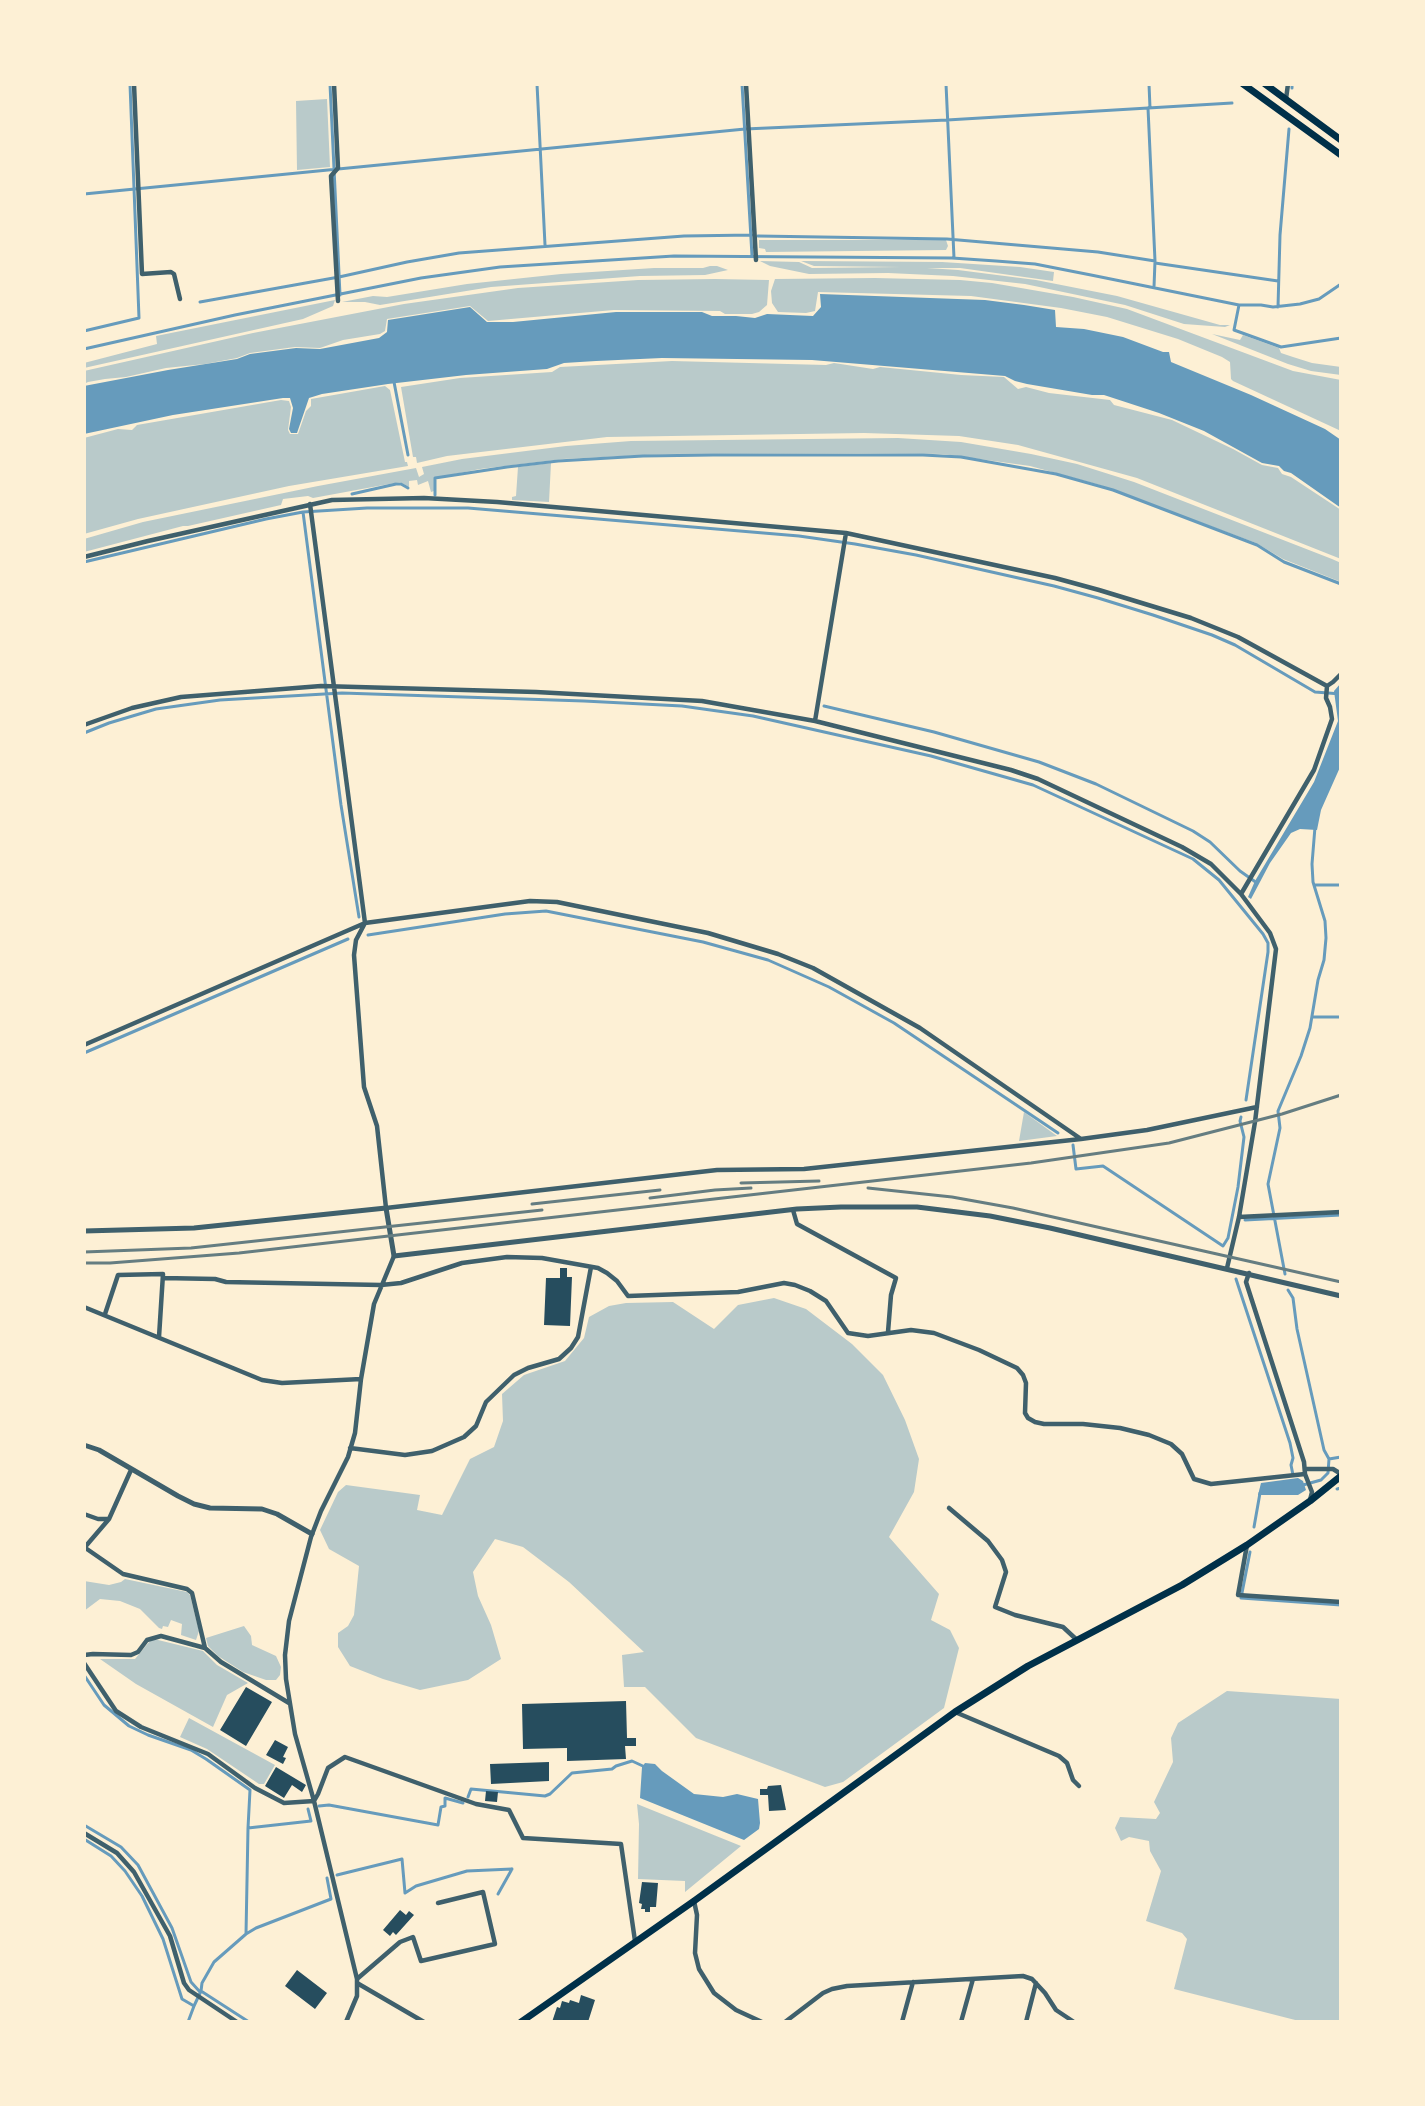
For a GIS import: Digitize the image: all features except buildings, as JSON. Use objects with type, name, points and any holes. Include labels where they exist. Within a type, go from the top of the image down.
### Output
[{"type":"main road","points":[[1243,84],[1341,155]]},
{"type":"main road","points":[[1265,84],[1341,140]]},
{"type":"main road","points":[[521,2022],[694,1901],[955,1712],[1028,1666],[1182,1585],[1247,1545],[1310,1502],[1341,1475]]},
{"type":"street","points":[[134,84],[142,274],[171,272],[174,274],[180,299]]},
{"type":"street","points":[[334,84],[338,168],[331,176],[338,301]]},
{"type":"street","points":[[746,84],[756,260]]},
{"type":"street","points":[[1286,99],[1288,84]]},
{"type":"street","points":[[84,557],[332,500],[424,498],[496,502],[846,535],[1055,578],[1153,606],[1238,637],[1327,687]]},
{"type":"street","points":[[310,506],[365,923],[356,940],[354,955],[364,1087],[377,1126],[394,1256],[374,1304],[361,1379],[355,1433],[312,1534],[289,1621],[285,1655],[289,1703],[295,1734],[314,1801],[357,1981],[357,1996],[346,2022]]},
{"type":"street","points":[[815,721],[846,535]]},
{"type":"street","points":[[1241,894],[1314,770],[1332,719],[1326,698],[1327,687],[1341,674]]},
{"type":"street","points":[[84,725],[132,708],[181,697],[321,686],[334,690],[536,692],[702,701],[815,721],[1011,770],[1038,779],[1182,847],[1211,864],[1241,894],[1270,933],[1276,949],[1257,1107],[1239,1217],[1227,1268]]},
{"type":"street","points":[[84,1045],[365,923],[530,901],[557,902],[708,933],[778,954],[822,972],[920,1028],[1082,1139]]},
{"type":"street","points":[[84,1232],[194,1228],[717,1170],[804,1169],[1082,1139],[1147,1130],[1257,1107]]},
{"type":"street","points":[[394,1256],[793,1210],[885,1206],[953,1210],[1050,1228],[1341,1296]]},
{"type":"street","points":[[793,1210],[797,1224],[896,1278],[891,1294],[888,1332]]},
{"type":"street","points":[[1239,1217],[1341,1212]]},
{"type":"street","points":[[163,1278],[215,1279],[226,1282],[381,1285],[401,1283],[462,1263],[507,1257],[542,1258],[591,1267],[608,1273],[628,1296],[738,1292],[784,1283],[810,1291],[826,1301],[848,1333],[868,1336],[911,1330],[934,1333],[979,1350],[1017,1368],[1026,1383],[1025,1413],[1028,1418],[1044,1425],[1108,1426],[1149,1435],[1171,1444],[1182,1454],[1194,1479],[1201,1482],[1211,1484],[1306,1474],[1329,1469],[1341,1475]]},
{"type":"street","points":[[350,1448],[405,1455],[432,1451],[464,1437],[476,1426],[486,1402],[514,1375],[528,1368],[559,1359],[571,1348],[578,1337],[591,1267]]},
{"type":"street","points":[[1249,1273],[1246,1282],[1312,1492],[1310,1502]]},
{"type":"street","points":[[105,1314],[118,1275],[163,1274],[159,1337]]},
{"type":"street","points":[[84,1307],[262,1380],[282,1383],[361,1379]]},
{"type":"street","points":[[84,1445],[99,1450],[194,1504],[210,1508],[262,1509],[278,1514],[312,1534]]},
{"type":"street","points":[[131,1470],[109,1519],[85,1547],[123,1574],[187,1589],[192,1593],[205,1648]]},
{"type":"street","points":[[950,1509],[988,1541],[1002,1560],[1006,1572],[995,1607],[1015,1615],[1063,1627],[1077,1640]]},
{"type":"street","points":[[84,1514],[98,1519],[109,1519]]},
{"type":"street","points":[[1247,1545],[1238,1595],[1341,1602]]},
{"type":"street","points":[[84,1655],[131,1655],[138,1652],[147,1640],[160,1636],[205,1648],[221,1662],[289,1703]]},
{"type":"street","points":[[84,1663],[116,1711],[141,1727],[208,1754],[274,1799],[284,1803],[314,1801]]},
{"type":"street","points":[[955,1712],[1059,1756],[1066,1763],[1073,1780],[1079,1786]]},
{"type":"street","points":[[314,1801],[328,1768],[345,1757],[476,1804],[509,1810],[523,1838],[621,1844],[635,1941]]},
{"type":"street","points":[[84,1833],[117,1853],[134,1872],[170,1936],[184,1983],[194,1995],[237,2022]]},
{"type":"street","points":[[357,1981],[400,1942],[413,1937],[421,1961],[495,1944],[483,1892],[438,1903]]},
{"type":"street","points":[[694,1901],[697,1915],[695,1953],[699,1969],[714,1993],[736,2010],[762,2022]]},
{"type":"street","points":[[785,2022],[823,1993],[832,1989],[1023,1976],[1032,1979],[1056,2010],[1074,2022]]},
{"type":"street","points":[[961,2022],[973,1979]]},
{"type":"street","points":[[357,1981],[424,2022]]},
{"type":"street","points":[[902,2022],[913,1982]]},
{"type":"street","points":[[1026,2022],[1036,1983]]},
{"type":"shaded area","points":[[327,99],[330,167],[297,170],[296,101]]},
{"type":"shaded area","points":[[759,240],[946,240],[948,246],[946,250],[766,252],[765,249],[759,248]]},
{"type":"shaded area","points":[[760,261],[799,262],[812,268],[901,267],[814,266],[801,261],[942,262],[1020,267],[1054,272],[1053,281],[960,268],[927,268],[1036,280],[1117,296],[1220,325],[1230,325],[1225,327],[1184,324],[1125,305],[1025,284],[953,276],[888,273],[809,274],[770,266]]},
{"type":"shaded area","points":[[710,266],[728,270],[705,275],[640,276],[491,287],[380,305],[365,302],[342,302],[373,296],[387,297],[467,284],[561,274]]},
{"type":"shaded area","points":[[875,278],[992,283],[1127,309],[1293,371],[1341,380],[1341,431],[1233,381],[1230,362],[1222,357],[1178,339],[1107,317],[1061,308],[971,296],[818,292],[815,311],[806,313],[778,312],[772,303],[771,291],[775,279]]},
{"type":"shaded area","points":[[638,280],[769,280],[767,305],[759,312],[752,314],[725,314],[720,311],[614,310],[488,321],[470,306],[387,319],[385,331],[380,334],[343,340],[320,348],[295,347],[250,353],[205,364],[166,368],[84,384],[84,371],[253,333],[404,304],[518,288]]},
{"type":"shaded area","points":[[335,300],[333,306],[303,319],[84,368],[84,363],[157,344],[156,336]]},
{"type":"shaded area","points":[[1212,334],[1240,340],[1243,335],[1279,348],[1281,353],[1293,357],[1312,363],[1341,367],[1341,375],[1311,371],[1288,364]]},
{"type":"shaded area","points":[[672,361],[826,365],[834,363],[873,369],[880,367],[1004,377],[1018,389],[1026,387],[1049,393],[1110,400],[1114,405],[1172,420],[1262,465],[1278,468],[1282,474],[1291,477],[1341,510],[1341,559],[1137,478],[1018,445],[959,436],[864,433],[607,437],[447,456],[417,463],[416,457],[413,457],[401,387],[460,378],[552,372],[560,367]]},
{"type":"shaded area","points":[[385,386],[390,390],[405,462],[408,466],[289,486],[138,519],[84,534],[84,438],[118,429],[132,430],[137,425],[281,400],[289,401],[291,407],[288,430],[290,434],[298,434],[306,411],[311,406],[311,399]]},
{"type":"shaded area","points":[[898,438],[961,442],[1031,454],[1077,464],[1134,482],[1341,563],[1341,582],[1283,559],[1256,543],[1100,485],[1030,466],[943,454],[665,454],[563,459],[480,469],[434,478],[434,491],[431,492],[428,481],[418,485],[417,480],[409,481],[409,487],[400,482],[313,498],[308,496],[283,499],[281,505],[183,526],[84,552],[84,539],[143,522],[416,468],[419,477],[424,474],[422,467],[462,459],[566,446],[631,441]]},
{"type":"shaded area","points":[[551,463],[549,502],[512,500],[512,497],[516,496],[518,467]]},
{"type":"shaded area","points":[[1024,1112],[1057,1136],[1019,1141]]},
{"type":"shaded area","points":[[774,1298],[806,1309],[852,1344],[883,1375],[905,1420],[919,1459],[914,1492],[889,1537],[939,1594],[931,1620],[950,1630],[959,1648],[944,1708],[843,1782],[825,1787],[696,1738],[645,1687],[624,1687],[622,1655],[644,1652],[569,1582],[523,1547],[495,1539],[473,1572],[478,1596],[491,1625],[501,1659],[468,1680],[420,1690],[350,1666],[338,1647],[338,1633],[348,1626],[354,1615],[359,1566],[329,1549],[320,1530],[338,1492],[346,1485],[420,1495],[417,1510],[442,1515],[470,1459],[494,1447],[503,1421],[502,1394],[524,1375],[565,1361],[584,1338],[589,1317],[609,1306],[626,1303],[673,1302],[714,1329],[738,1305]]},
{"type":"shaded area","points":[[125,1579],[187,1592],[190,1595],[199,1631],[196,1640],[181,1635],[182,1624],[171,1620],[168,1627],[159,1628],[140,1609],[120,1601],[100,1599],[84,1611],[84,1581],[109,1585]]},
{"type":"shaded area","points":[[244,1626],[251,1636],[252,1645],[276,1656],[281,1667],[280,1675],[276,1680],[266,1680],[243,1672],[218,1656],[208,1646],[206,1638]]},
{"type":"shaded area","points":[[154,1639],[203,1651],[217,1665],[248,1683],[227,1695],[213,1727],[136,1684],[100,1659],[135,1659]]},
{"type":"shaded area","points":[[1227,1691],[1341,1699],[1341,2022],[1303,2022],[1174,1989],[1187,1939],[1182,1933],[1146,1921],[1161,1871],[1150,1851],[1149,1841],[1129,1837],[1121,1841],[1115,1828],[1120,1817],[1156,1819],[1160,1813],[1154,1802],[1173,1762],[1171,1738],[1178,1723]]},
{"type":"shaded area","points":[[189,1718],[275,1765],[264,1784],[259,1784],[207,1749],[180,1737]]},
{"type":"shaded area","points":[[637,1804],[741,1846],[685,1892],[685,1881],[638,1879]]},
{"type":"water","points":[[820,294],[985,300],[1055,310],[1056,327],[1084,329],[1123,337],[1163,352],[1169,352],[1171,362],[1251,395],[1325,429],[1341,440],[1341,508],[1279,466],[1262,463],[1204,431],[1104,395],[1027,384],[1005,376],[812,360],[662,358],[564,363],[547,369],[466,375],[322,394],[309,398],[297,433],[291,433],[289,429],[293,408],[290,398],[283,398],[173,415],[84,434],[84,386],[237,359],[250,354],[296,348],[320,349],[379,338],[387,332],[388,320],[470,307],[487,322],[513,322],[616,312],[702,312],[712,316],[755,318],[767,314],[813,316],[821,307]]},
{"type":"water","points":[[1341,683],[1341,765],[1321,810],[1317,830],[1300,829],[1291,833],[1270,863],[1251,899],[1248,897],[1255,881],[1314,782],[1338,721],[1334,691]]},
{"type":"water","points":[[1298,1478],[1303,1481],[1306,1490],[1298,1495],[1258,1495],[1261,1483]]},
{"type":"water","points":[[645,1763],[655,1764],[694,1794],[723,1797],[737,1794],[758,1799],[759,1829],[744,1840],[640,1798],[642,1767]]},
{"type":"waterway","points":[[84,331],[139,318],[130,84]]},
{"type":"waterway","points":[[330,84],[340,295]]},
{"type":"waterway","points":[[537,84],[545,245]]},
{"type":"waterway","points":[[742,84],[752,256]]},
{"type":"waterway","points":[[946,84],[954,258]]},
{"type":"waterway","points":[[1149,84],[1150,108]]},
{"type":"waterway","points":[[84,194],[745,129],[1232,103]]},
{"type":"waterway","points":[[1148,108],[1155,261],[1154,287]]},
{"type":"waterway","points":[[1278,307],[1280,235],[1289,129]]},
{"type":"waterway","points":[[200,302],[459,253],[684,236],[752,235]]},
{"type":"waterway","points":[[758,236],[947,239],[1098,252],[1155,261]]},
{"type":"waterway","points":[[84,349],[235,315],[421,278],[500,267],[674,256],[952,258],[1035,264],[1239,305],[1273,307],[1319,299],[1341,284]]},
{"type":"waterway","points":[[1155,263],[1278,281]]},
{"type":"waterway","points":[[1239,305],[1234,330],[1281,347],[1341,338]]},
{"type":"waterway","points":[[394,382],[408,455]]},
{"type":"waterway","points":[[435,495],[435,478],[558,461],[713,455],[961,457],[1056,474],[1113,490],[1257,545],[1284,562],[1341,584]]},
{"type":"waterway","points":[[352,494],[396,484],[408,488]]},
{"type":"waterway","points":[[84,562],[266,519],[303,512],[367,508],[468,508],[799,536],[916,555],[1098,598],[1212,635],[1235,645],[1315,692],[1341,694]]},
{"type":"waterway","points":[[303,512],[341,805],[359,917]]},
{"type":"waterway","points":[[84,733],[156,709],[220,700],[342,693],[682,706],[753,716],[931,756],[1033,785],[1193,859],[1219,880],[1263,934],[1268,943],[1268,952],[1246,1100]]},
{"type":"waterway","points":[[824,706],[934,732],[1039,762],[1096,784],[1193,831],[1210,842],[1240,871],[1257,883]]},
{"type":"waterway","points":[[1285,1274],[1268,1184],[1280,1128],[1278,1111],[1310,1028],[1318,980],[1324,960],[1325,921],[1313,882],[1315,827]]},
{"type":"waterway","points":[[1314,885],[1341,885]]},
{"type":"waterway","points":[[368,935],[505,914],[546,911],[703,942],[768,960],[829,987],[894,1023],[1058,1133]]},
{"type":"waterway","points":[[84,1053],[348,939]]},
{"type":"waterway","points":[[1312,1017],[1341,1017]]},
{"type":"waterway","points":[[1073,1145],[1076,1169],[1103,1166],[1223,1246],[1228,1238],[1238,1187],[1244,1137],[1241,1117]]},
{"type":"waterway","points":[[1245,1220],[1341,1215]]},
{"type":"waterway","points":[[1236,1279],[1290,1443],[1293,1475]]},
{"type":"waterway","points":[[1288,1290],[1293,1298],[1297,1329],[1324,1450],[1329,1459]]},
{"type":"waterway","points":[[1303,1485],[1321,1480],[1328,1473],[1329,1459],[1341,1457]]},
{"type":"waterway","points":[[1337,1489],[1341,1488]]},
{"type":"waterway","points":[[1254,1527],[1260,1493]]},
{"type":"waterway","points":[[1250,1552],[1241,1598],[1341,1605]]},
{"type":"waterway","points":[[84,1675],[104,1705],[129,1726],[191,1750],[250,1790],[248,1828]]},
{"type":"waterway","points":[[468,1797],[471,1789],[545,1796],[572,1773],[612,1769],[632,1761],[645,1767]]},
{"type":"waterway","points":[[319,1806],[329,1805],[438,1825],[441,1807],[445,1806],[445,1798],[463,1803]]},
{"type":"waterway","points":[[246,1934],[248,1828],[311,1821],[308,1809]]},
{"type":"waterway","points":[[84,1825],[121,1847],[138,1865],[172,1928],[191,1982],[200,1992]]},
{"type":"waterway","points":[[84,1839],[111,1856],[125,1871],[142,1896],[163,1939],[182,1999],[194,2006],[201,1991],[249,2022]]},
{"type":"waterway","points":[[337,1875],[402,1859],[405,1893],[416,1886],[467,1871],[512,1869]]},
{"type":"waterway","points":[[498,1894],[512,1869]]},
{"type":"waterway","points":[[201,1991],[202,1983],[214,1962],[246,1934],[331,1899],[327,1878]]},
{"type":"waterway","points":[[188,2022],[194,2006]]},
{"type":"railway","points":[[84,1263],[239,1253],[1031,1163],[1169,1143],[1282,1114],[1341,1095]]},
{"type":"railway","points":[[741,1183],[819,1181]]},
{"type":"railway","points":[[650,1198],[751,1188]]},
{"type":"railway","points":[[868,1188],[952,1197],[1013,1208],[1341,1282]]},
{"type":"railway","points":[[532,1204],[660,1190]]},
{"type":"railway","points":[[84,1252],[191,1248],[542,1210]]}]
